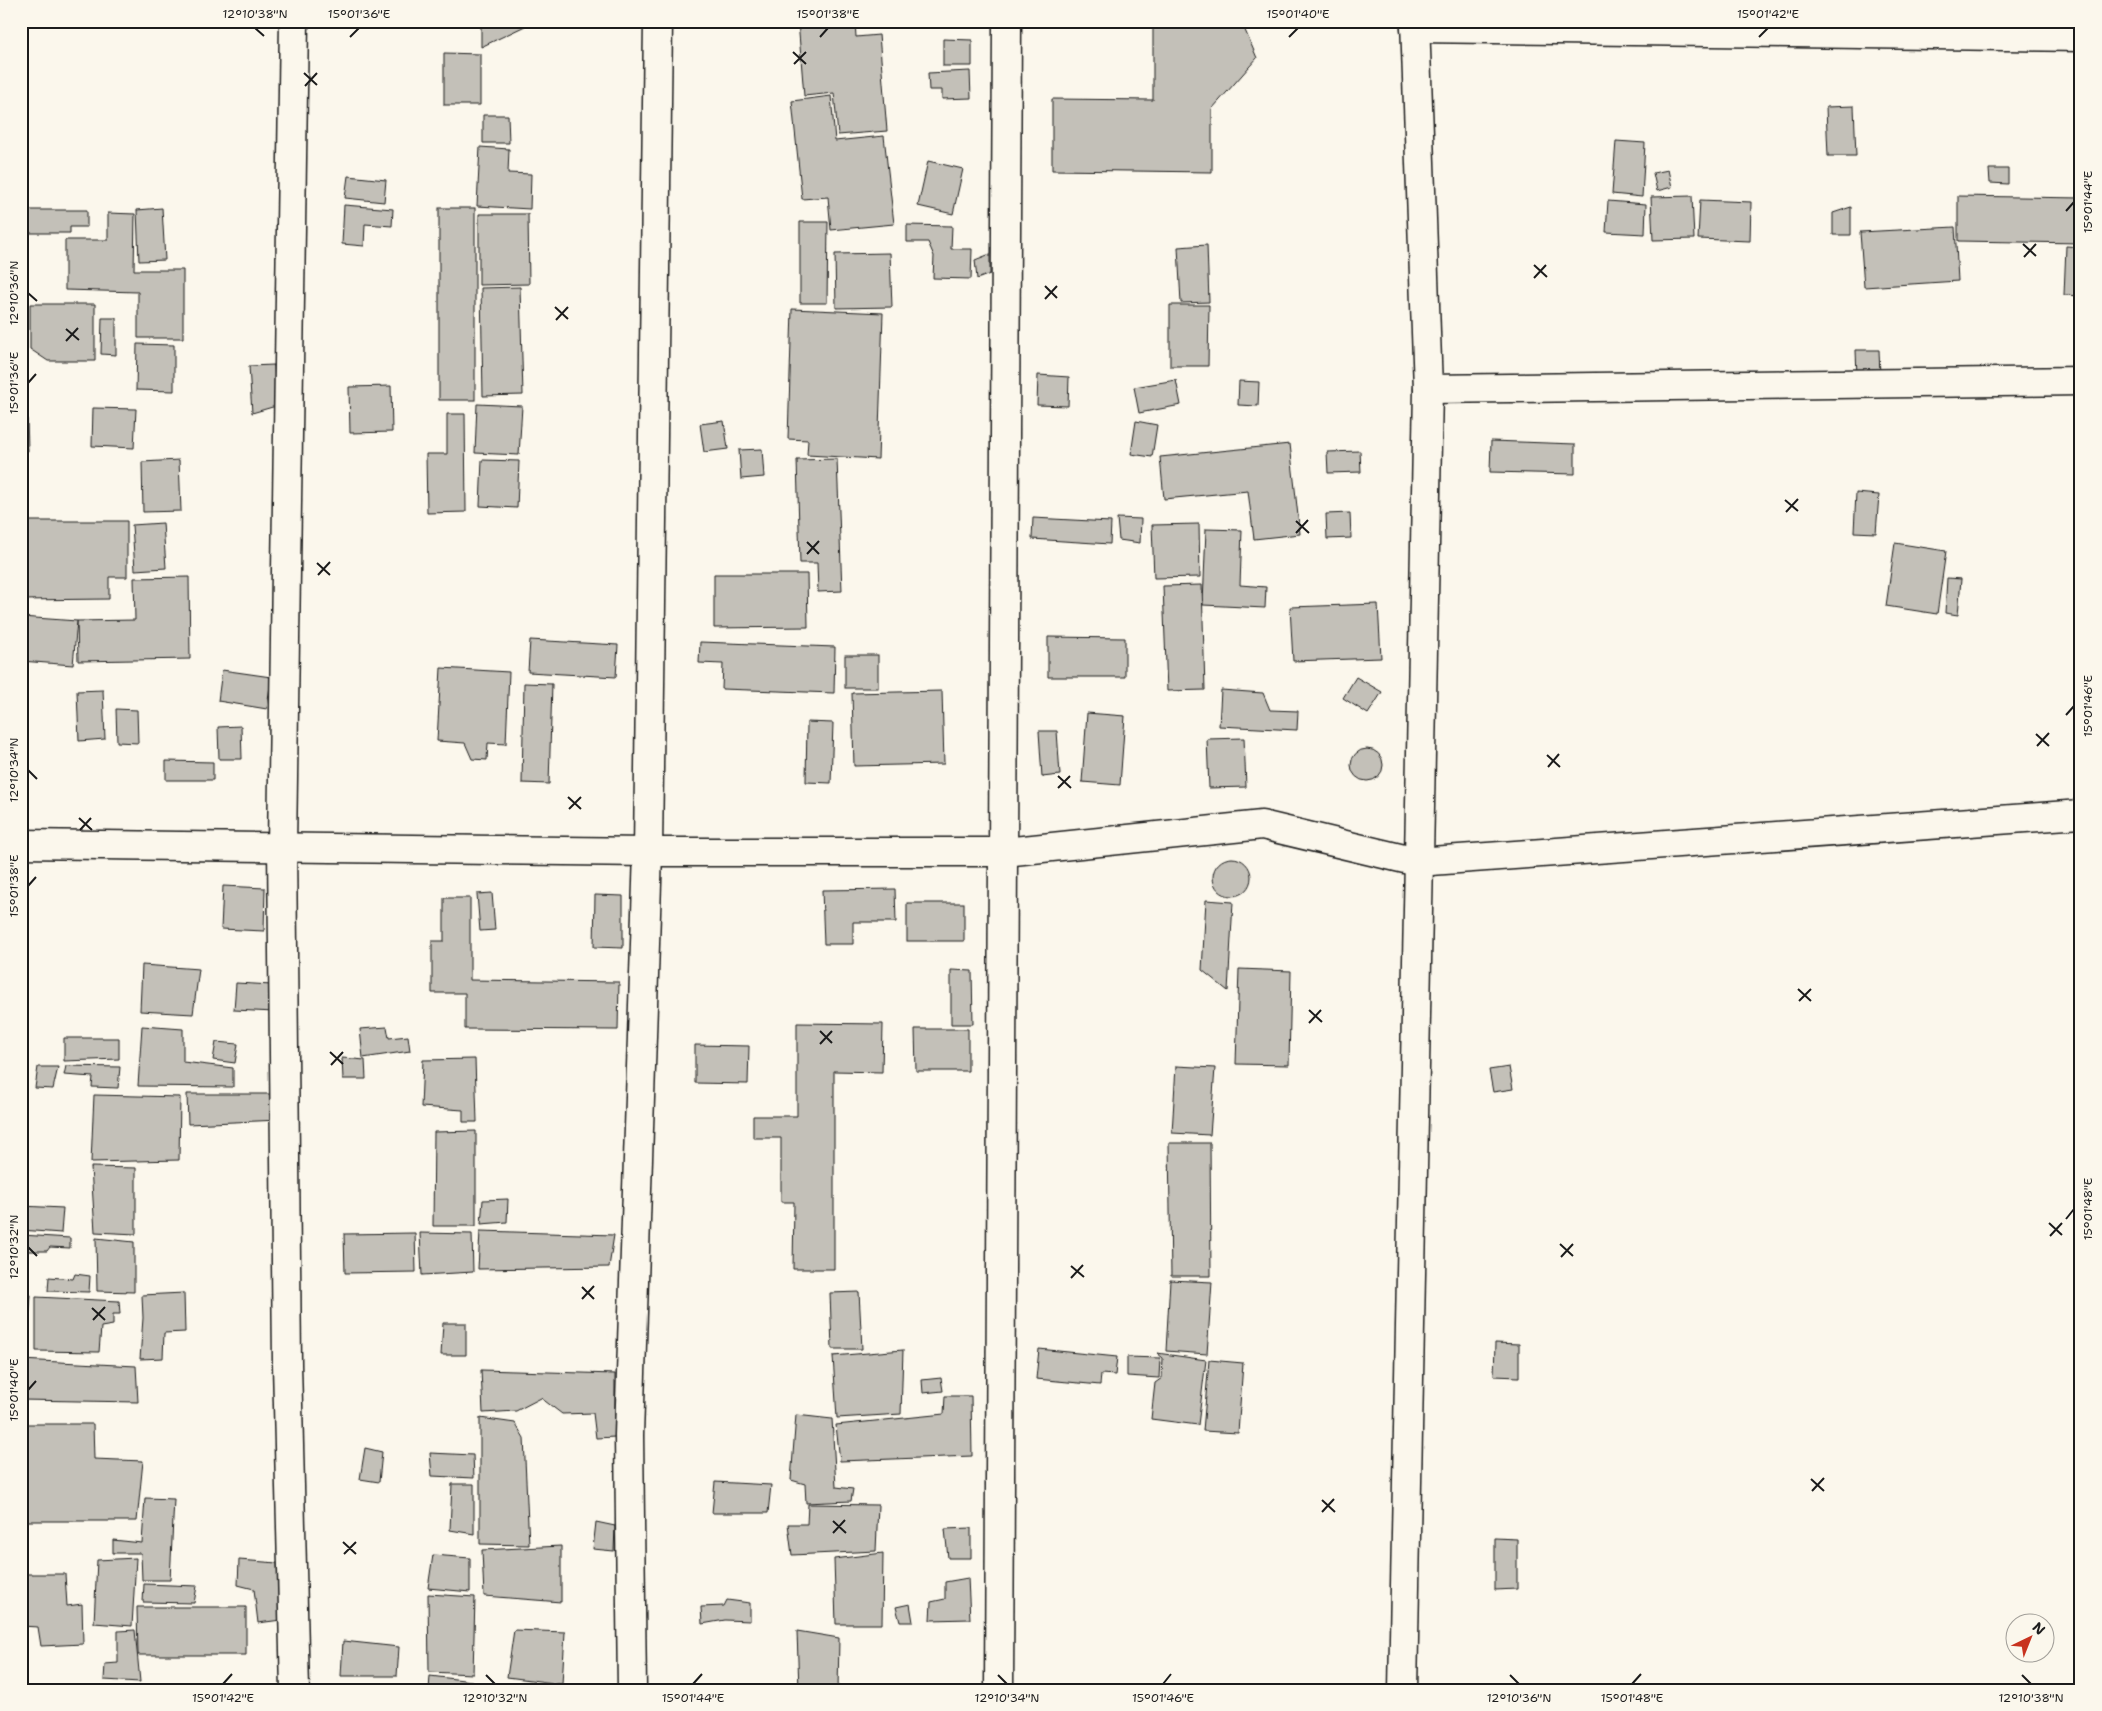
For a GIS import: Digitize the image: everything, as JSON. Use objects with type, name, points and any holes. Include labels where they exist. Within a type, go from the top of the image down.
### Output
[{"type":"street","points":[[294,21],[282,846],[287,1364],[295,1690]]},
{"type":"street","points":[[632,1690],[629,1434],[648,852],[658,21]]},
{"type":"street","points":[[998,1690],[1004,852],[1006,21]]},
{"type":"street","points":[[1403,1690],[1428,390],[1415,25],[2081,37]]},
{"type":"street","points":[[1428,390],[2081,381]]},
{"type":"street","points":[[21,844],[648,852],[1004,852],[1262,825],[1418,862],[2081,814]]},
{"type":"building","points":[[481,21],[525,21],[525,26],[481,47]]},
{"type":"building","points":[[798,21],[855,21],[856,37],[879,35],[887,131],[838,135],[834,93],[804,96]]},
{"type":"building","points":[[1153,21],[1241,21],[1257,58],[1212,109],[1212,172],[1052,170],[1052,99],[1153,100]]},
{"type":"building","points":[[943,39],[972,40],[972,66],[943,66]]},
{"type":"building","points":[[444,53],[480,54],[480,105],[444,105]]},
{"type":"building","points":[[970,71],[971,98],[942,99],[942,90],[929,90],[928,73]]},
{"type":"building","points":[[831,96],[835,141],[884,136],[894,224],[831,230],[828,197],[802,199],[792,101]]},
{"type":"building","points":[[1854,106],[1856,156],[1828,156],[1826,107]]},
{"type":"building","points":[[483,115],[508,115],[509,143],[483,143]]},
{"type":"building","points":[[1616,141],[1645,143],[1642,197],[1612,194]]},
{"type":"building","points":[[480,147],[509,149],[508,173],[531,174],[530,209],[477,206]]},
{"type":"building","points":[[928,161],[963,169],[953,214],[918,206]]},
{"type":"building","points":[[1989,169],[2008,169],[2008,184],[1990,183]]},
{"type":"building","points":[[1668,170],[1672,187],[1657,191],[1653,173]]},
{"type":"building","points":[[348,176],[386,180],[384,202],[345,198]]},
{"type":"building","points":[[1692,196],[1694,239],[1653,240],[1651,197]]},
{"type":"building","points":[[1958,196],[2081,198],[2081,243],[1958,241]]},
{"type":"building","points":[[1700,200],[1751,202],[1750,241],[1698,239]]},
{"type":"building","points":[[1608,201],[1646,204],[1645,234],[1606,232]]},
{"type":"building","points":[[344,205],[393,209],[392,226],[365,224],[364,246],[342,244]]},
{"type":"building","points":[[1851,207],[1851,235],[1833,235],[1833,213]]},
{"type":"building","points":[[162,208],[165,260],[139,261],[137,210]]},
{"type":"building","points":[[439,208],[475,208],[475,400],[439,400]]},
{"type":"building","points":[[21,210],[87,210],[87,227],[70,227],[70,233],[21,233]]},
{"type":"building","points":[[108,213],[135,214],[134,270],[183,270],[183,338],[138,338],[138,292],[65,290],[65,240],[108,240]]},
{"type":"building","points":[[479,214],[528,214],[529,284],[479,285]]},
{"type":"building","points":[[800,222],[828,222],[827,303],[800,303]]},
{"type":"building","points":[[907,225],[952,226],[951,249],[972,249],[971,279],[933,278],[934,256],[928,242],[907,242]]},
{"type":"building","points":[[1955,227],[1958,281],[1864,287],[1860,232]]},
{"type":"building","points":[[1207,245],[1209,302],[1181,303],[1178,247]]},
{"type":"building","points":[[2066,246],[2081,247],[2081,296],[2064,295]]},
{"type":"building","points":[[890,253],[892,307],[836,308],[835,254]]},
{"type":"building","points":[[990,254],[990,274],[977,279],[975,260]]},
{"type":"building","points":[[520,287],[523,395],[483,396],[481,288]]},
{"type":"building","points":[[30,304],[95,304],[95,361],[48,361],[30,349]]},
{"type":"building","points":[[1170,305],[1209,305],[1208,366],[1170,366]]},
{"type":"building","points":[[792,309],[883,313],[878,459],[807,455],[808,440],[788,439]]},
{"type":"building","points":[[102,318],[116,318],[116,355],[101,354]]},
{"type":"building","points":[[137,344],[174,345],[174,391],[136,390]]},
{"type":"building","points":[[1856,350],[1879,350],[1880,376],[1857,377]]},
{"type":"building","points":[[274,365],[276,406],[252,413],[249,366]]},
{"type":"building","points":[[1038,375],[1069,377],[1068,406],[1037,405]]},
{"type":"building","points":[[1176,380],[1181,405],[1139,413],[1134,387]]},
{"type":"building","points":[[1239,381],[1259,382],[1258,406],[1238,405]]},
{"type":"building","points":[[391,386],[392,432],[350,433],[349,387]]},
{"type":"building","points":[[477,404],[522,406],[519,455],[475,453]]},
{"type":"building","points":[[93,408],[136,409],[134,448],[92,446]]},
{"type":"building","points":[[447,414],[465,414],[466,512],[427,513],[426,454],[447,454]]},
{"type":"building","points":[[21,415],[27,415],[28,451],[21,451]]},
{"type":"building","points":[[724,421],[728,449],[704,452],[700,424]]},
{"type":"building","points":[[1136,421],[1157,425],[1152,457],[1131,454]]},
{"type":"building","points":[[1491,441],[1575,444],[1575,474],[1490,472]]},
{"type":"building","points":[[1290,444],[1300,534],[1254,539],[1248,491],[1164,499],[1160,457]]},
{"type":"building","points":[[762,449],[764,477],[741,479],[739,450]]},
{"type":"building","points":[[1360,451],[1361,472],[1328,473],[1327,452]]},
{"type":"building","points":[[837,459],[842,591],[818,592],[817,563],[800,563],[797,460]]},
{"type":"building","points":[[179,460],[181,511],[143,512],[142,462]]},
{"type":"building","points":[[482,460],[519,461],[517,508],[480,506]]},
{"type":"building","points":[[1856,493],[1879,495],[1876,533],[1854,532]]},
{"type":"building","points":[[1350,513],[1351,538],[1327,539],[1326,514]]},
{"type":"building","points":[[1033,518],[1111,522],[1110,544],[1032,539]]},
{"type":"building","points":[[1117,518],[1141,519],[1140,543],[1119,540]]},
{"type":"building","points":[[21,521],[127,521],[127,577],[109,577],[109,599],[21,600]]},
{"type":"building","points":[[163,523],[166,568],[135,570],[132,525]]},
{"type":"building","points":[[1199,524],[1200,577],[1154,578],[1152,525]]},
{"type":"building","points":[[1206,529],[1242,530],[1240,585],[1266,587],[1265,608],[1203,605]]},
{"type":"building","points":[[1895,543],[1946,551],[1937,614],[1886,606]]},
{"type":"building","points":[[714,574],[807,574],[808,627],[714,628]]},
{"type":"building","points":[[189,577],[190,659],[78,661],[77,621],[135,620],[134,578]]},
{"type":"building","points":[[1947,578],[1961,579],[1958,615],[1945,613]]},
{"type":"building","points":[[1202,585],[1205,690],[1167,691],[1163,586]]},
{"type":"building","points":[[1378,604],[1381,658],[1293,661],[1290,607]]},
{"type":"building","points":[[21,617],[77,621],[73,665],[21,661]]},
{"type":"building","points":[[1048,637],[1125,638],[1125,677],[1048,677]]},
{"type":"building","points":[[530,640],[618,645],[616,677],[528,672]]},
{"type":"building","points":[[700,642],[835,647],[834,693],[722,689],[723,664],[699,663]]},
{"type":"building","points":[[845,655],[878,655],[878,688],[845,688]]},
{"type":"building","points":[[441,668],[509,672],[506,744],[488,743],[487,760],[472,759],[465,743],[437,741]]},
{"type":"building","points":[[222,670],[271,677],[267,709],[218,701]]},
{"type":"building","points":[[1356,677],[1382,692],[1368,714],[1343,698]]},
{"type":"building","points":[[524,683],[552,684],[549,784],[522,783]]},
{"type":"building","points":[[103,690],[105,739],[79,741],[77,691]]},
{"type":"building","points":[[1221,690],[1263,693],[1270,710],[1298,711],[1297,730],[1219,726]]},
{"type":"building","points":[[942,691],[944,764],[854,766],[852,693]]},
{"type":"building","points":[[116,709],[137,710],[138,743],[117,742]]},
{"type":"building","points":[[1087,713],[1125,716],[1120,785],[1082,782]]},
{"type":"building","points":[[807,722],[833,723],[831,783],[806,782]]},
{"type":"building","points":[[241,726],[242,759],[219,759],[218,727]]},
{"type":"building","points":[[1039,731],[1057,731],[1060,775],[1042,777]]},
{"type":"building","points":[[1244,738],[1246,787],[1209,788],[1207,739]]},
{"type":"building","points":[[1367,749],[1373,750],[1378,754],[1382,759],[1382,771],[1378,776],[1373,780],[1367,781],[1361,780],[1356,776],[1352,771],[1351,765],[1352,759],[1356,754],[1361,750]]},
{"type":"building","points":[[166,761],[213,762],[213,780],[166,780]]},
{"type":"building","points":[[1232,858],[1246,863],[1251,877],[1246,891],[1232,896],[1218,891],[1213,877],[1218,863]]},
{"type":"building","points":[[223,886],[265,888],[264,931],[221,929]]},
{"type":"building","points":[[895,889],[896,922],[853,922],[853,944],[824,944],[822,890]]},
{"type":"building","points":[[492,893],[495,930],[480,931],[477,894]]},
{"type":"building","points":[[595,895],[623,896],[623,948],[594,947]]},
{"type":"building","points":[[444,898],[470,898],[470,980],[619,982],[618,1030],[465,1029],[465,993],[432,993],[432,941],[444,941]]},
{"type":"building","points":[[1206,900],[1233,902],[1228,991],[1202,970]]},
{"type":"building","points":[[907,903],[964,903],[964,941],[907,941]]},
{"type":"building","points":[[142,965],[199,969],[193,1014],[140,1011]]},
{"type":"building","points":[[1239,969],[1291,971],[1289,1065],[1236,1064]]},
{"type":"building","points":[[951,970],[972,971],[973,1024],[951,1024]]},
{"type":"building","points":[[236,983],[272,985],[274,1012],[234,1010]]},
{"type":"building","points":[[797,1023],[883,1024],[882,1072],[834,1071],[834,1269],[793,1269],[794,1202],[781,1202],[781,1138],[753,1138],[753,1116],[797,1116]]},
{"type":"building","points":[[142,1026],[183,1029],[183,1062],[233,1068],[233,1087],[138,1086]]},
{"type":"building","points":[[387,1027],[389,1038],[408,1036],[410,1051],[363,1058],[360,1029]]},
{"type":"building","points":[[915,1029],[968,1029],[968,1071],[916,1071]]},
{"type":"building","points":[[64,1038],[119,1038],[119,1059],[64,1061]]},
{"type":"building","points":[[216,1042],[238,1044],[235,1063],[213,1060]]},
{"type":"building","points":[[695,1045],[749,1046],[748,1084],[695,1083]]},
{"type":"building","points":[[342,1058],[365,1060],[366,1079],[343,1079]]},
{"type":"building","points":[[475,1059],[477,1122],[463,1122],[463,1110],[421,1107],[423,1060]]},
{"type":"building","points":[[66,1066],[120,1067],[118,1088],[92,1087],[93,1077],[64,1075]]},
{"type":"building","points":[[1176,1066],[1215,1068],[1210,1135],[1172,1133]]},
{"type":"building","points":[[38,1067],[58,1067],[53,1089],[35,1088]]},
{"type":"building","points":[[1509,1067],[1513,1089],[1493,1092],[1489,1070]]},
{"type":"building","points":[[187,1094],[279,1094],[280,1120],[188,1124]]},
{"type":"building","points":[[94,1095],[180,1097],[179,1160],[91,1162]]},
{"type":"building","points":[[476,1131],[476,1226],[433,1226],[434,1132]]},
{"type":"building","points":[[1169,1143],[1210,1143],[1211,1276],[1171,1276]]},
{"type":"building","points":[[91,1167],[136,1168],[136,1234],[95,1232]]},
{"type":"building","points":[[508,1199],[507,1222],[481,1224],[483,1200]]},
{"type":"building","points":[[21,1206],[63,1208],[61,1233],[21,1230]]},
{"type":"building","points":[[480,1231],[614,1235],[609,1267],[478,1269]]},
{"type":"building","points":[[415,1233],[416,1272],[345,1273],[344,1234]]},
{"type":"building","points":[[420,1233],[472,1234],[473,1272],[422,1275]]},
{"type":"building","points":[[21,1235],[70,1238],[70,1248],[50,1247],[47,1251],[25,1251],[21,1259]]},
{"type":"building","points":[[96,1238],[134,1242],[134,1292],[97,1291]]},
{"type":"building","points":[[75,1274],[90,1276],[89,1292],[48,1291],[49,1277],[73,1279]]},
{"type":"building","points":[[1170,1280],[1212,1282],[1207,1354],[1166,1351]]},
{"type":"building","points":[[859,1292],[862,1349],[832,1349],[830,1293]]},
{"type":"building","points":[[184,1293],[185,1332],[164,1333],[163,1358],[140,1359],[143,1318],[142,1295]]},
{"type":"building","points":[[21,1295],[31,1295],[28,1332],[21,1331]]},
{"type":"building","points":[[36,1297],[119,1301],[120,1314],[113,1314],[113,1325],[101,1327],[99,1352],[36,1351]]},
{"type":"building","points":[[443,1323],[466,1323],[466,1355],[441,1355]]},
{"type":"building","points":[[1495,1343],[1519,1344],[1519,1377],[1494,1376]]},
{"type":"building","points":[[1039,1349],[1117,1357],[1115,1375],[1101,1374],[1100,1385],[1036,1379]]},
{"type":"building","points":[[903,1350],[901,1414],[837,1418],[833,1356]]},
{"type":"building","points":[[1157,1353],[1206,1360],[1198,1425],[1151,1419],[1155,1383],[1162,1378],[1163,1358]]},
{"type":"building","points":[[1127,1357],[1160,1358],[1159,1378],[1127,1376]]},
{"type":"building","points":[[21,1360],[136,1366],[138,1402],[21,1400]]},
{"type":"building","points":[[1209,1360],[1243,1363],[1238,1433],[1203,1431]]},
{"type":"building","points":[[481,1370],[615,1374],[615,1437],[596,1438],[593,1413],[562,1414],[541,1398],[516,1411],[483,1413]]},
{"type":"building","points":[[941,1378],[943,1391],[923,1393],[922,1380]]},
{"type":"building","points":[[945,1396],[971,1396],[972,1456],[840,1461],[836,1425],[944,1414]]},
{"type":"building","points":[[796,1415],[832,1419],[836,1487],[853,1489],[851,1501],[806,1503],[805,1484],[791,1480]]},
{"type":"building","points":[[480,1418],[515,1423],[524,1438],[529,1545],[480,1544]]},
{"type":"building","points":[[21,1424],[93,1424],[94,1459],[143,1461],[137,1521],[21,1521]]},
{"type":"building","points":[[365,1448],[382,1452],[379,1482],[360,1479]]},
{"type":"building","points":[[430,1453],[473,1455],[474,1478],[432,1476]]},
{"type":"building","points":[[715,1482],[771,1485],[768,1513],[712,1513]]},
{"type":"building","points":[[452,1484],[474,1484],[474,1534],[450,1530]]},
{"type":"building","points":[[145,1498],[174,1499],[170,1580],[142,1580],[141,1553],[113,1553],[113,1540],[142,1543]]},
{"type":"building","points":[[808,1504],[878,1505],[876,1551],[792,1555],[788,1524],[807,1524]]},
{"type":"building","points":[[596,1522],[615,1526],[614,1551],[593,1549]]},
{"type":"building","points":[[971,1528],[971,1558],[948,1558],[945,1529]]},
{"type":"building","points":[[1495,1538],[1517,1539],[1517,1589],[1495,1590]]},
{"type":"building","points":[[561,1546],[561,1602],[484,1596],[482,1550]]},
{"type":"building","points":[[883,1553],[882,1624],[836,1624],[834,1559]]},
{"type":"building","points":[[433,1555],[470,1558],[470,1592],[428,1588]]},
{"type":"building","points":[[136,1558],[132,1626],[94,1623],[97,1560]]},
{"type":"building","points":[[239,1560],[277,1563],[281,1620],[258,1623],[254,1589],[238,1585]]},
{"type":"building","points":[[21,1574],[65,1574],[67,1606],[82,1604],[83,1644],[41,1646],[38,1627],[21,1626]]},
{"type":"building","points":[[968,1578],[970,1619],[930,1620],[931,1602],[945,1599],[945,1582]]},
{"type":"building","points":[[144,1584],[197,1586],[194,1603],[143,1602]]},
{"type":"building","points":[[428,1594],[475,1597],[473,1674],[429,1672]]},
{"type":"building","points":[[727,1600],[750,1603],[750,1621],[725,1620],[702,1624],[701,1607],[724,1606]]},
{"type":"building","points":[[910,1604],[913,1622],[900,1622],[896,1607]]},
{"type":"building","points":[[137,1607],[246,1607],[246,1655],[138,1655]]},
{"type":"building","points":[[135,1630],[140,1682],[104,1680],[105,1664],[118,1663],[118,1631]]},
{"type":"building","points":[[514,1630],[565,1632],[562,1684],[507,1677]]},
{"type":"building","points":[[797,1631],[839,1638],[838,1690],[799,1690]]},
{"type":"building","points":[[343,1641],[399,1647],[397,1676],[341,1676]]},
{"type":"building","points":[[430,1676],[472,1681],[472,1690],[429,1690]]},
{"type":"building","points":[[97,1686],[138,1690],[97,1690]]}]
